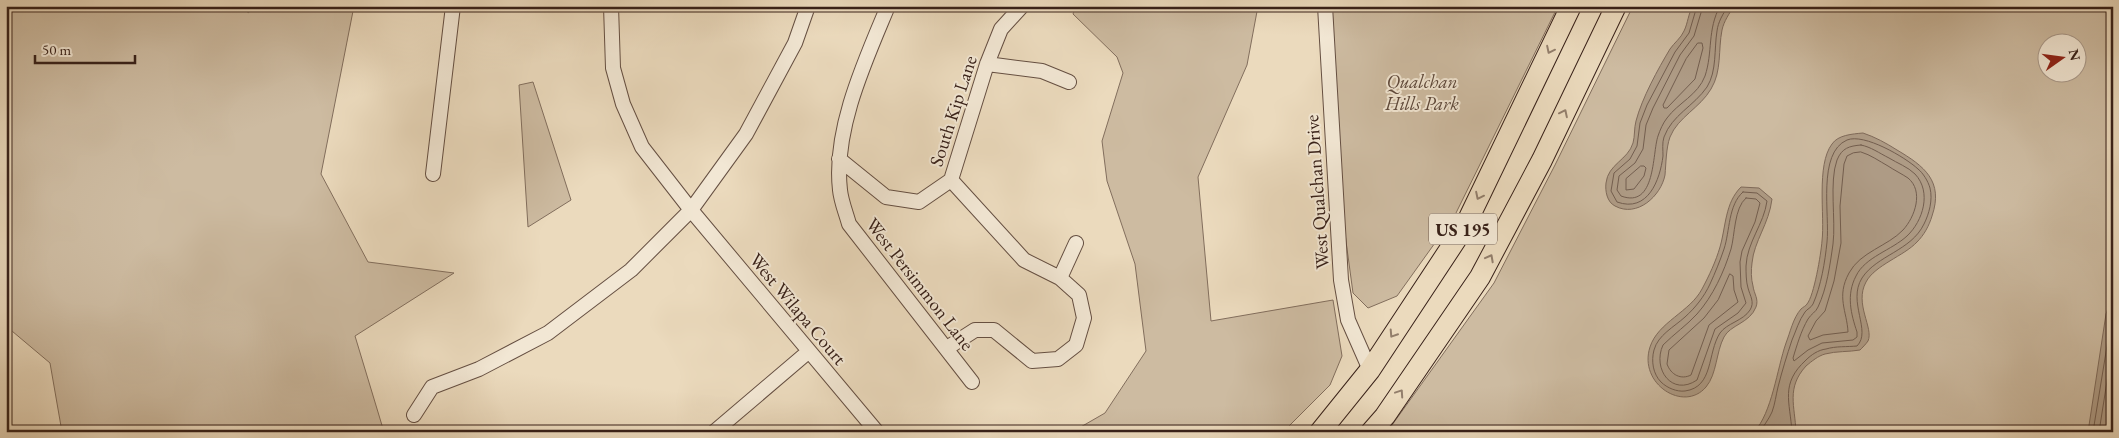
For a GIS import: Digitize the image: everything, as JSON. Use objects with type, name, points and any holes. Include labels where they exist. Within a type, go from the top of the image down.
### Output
[{"type":"highway","name":"US 195","points":[[1320,432],[1370,370],[1465,226],[1571,6]]},
{"type":"highway","name":"US 195","points":[[1371,432],[1385,416],[1480,277],[1542,160],[1616,6]]},
{"type":"street","points":[[433,174],[453,6]]},
{"type":"street","name":"West Wilapa Court","points":[[611,6],[613,68],[623,104],[642,147],[691,210],[808,352],[877,432]]},
{"type":"street","points":[[414,415],[432,387],[479,369],[548,333],[631,270],[691,210],[746,134],[795,43],[808,6]]},
{"type":"street","name":"West Persimmon Lane","points":[[888,6],[854,91],[839,159],[840,192],[849,224],[972,382]]},
{"type":"street","name":"South Kip Lane","points":[[839,159],[886,197],[919,202],[951,180],[987,64],[1001,28],[1013,12],[1022,6]]},
{"type":"street","name":"West Qualchan Drive","points":[[1325,6],[1341,280],[1348,320],[1370,370]]},
{"type":"street","points":[[987,64],[1042,71],[1069,82]]},
{"type":"street","points":[[947,348],[975,330],[994,330],[1032,361],[1058,359],[1076,345],[1084,318],[1079,295],[1060,278],[1024,260],[951,180]]},
{"type":"street","points":[[1060,278],[1076,243]]},
{"type":"street","points":[[714,432],[808,352]]},
{"type":"green space","points":[[6,6],[246,6],[248,13],[256,6],[354,6],[321,174],[368,262],[454,273],[355,336],[384,432],[62,432],[50,363],[6,326]]},
{"type":"green space","points":[[1076,6],[1258,6],[1247,65],[1198,177],[1211,321],[1333,300],[1342,356],[1330,385],[1283,432],[1072,432],[1105,413],[1146,351],[1135,264],[1107,181],[1102,141],[1123,73],[1117,57],[1073,14]]},
{"type":"green space","name":"Qualchan Hills Park","points":[[1332,6],[1558,6],[1455,215],[1397,296],[1368,308],[1353,293],[1343,219]]},
{"type":"green space","points":[[1633,6],[2113,6],[2113,432],[1387,432],[1494,283],[1555,165]]},
{"type":"green space","points":[[533,82],[571,200],[528,227],[519,85]]},
{"type":"water","points":[[1693,6],[1734,6],[1722,30],[1717,75],[1706,96],[1678,124],[1670,137],[1665,175],[1659,190],[1647,203],[1632,209],[1623,209],[1612,204],[1607,196],[1606,186],[1610,171],[1630,149],[1634,140],[1636,121],[1646,93],[1670,49],[1683,34]]},
{"type":"water","points":[[1863,133],[1880,140],[1907,156],[1916,162],[1929,176],[1935,193],[1935,204],[1931,220],[1917,242],[1876,271],[1866,282],[1862,299],[1869,329],[1868,341],[1860,350],[1834,352],[1820,356],[1806,366],[1800,374],[1796,382],[1793,398],[1796,432],[1754,432],[1760,424],[1770,402],[1794,321],[1801,309],[1810,300],[1815,284],[1823,231],[1822,191],[1824,164],[1827,153],[1832,144],[1838,139]]},
{"type":"water","points":[[1741,187],[1759,188],[1772,199],[1768,216],[1753,255],[1751,272],[1757,304],[1749,317],[1724,337],[1710,382],[1706,387],[1697,394],[1686,397],[1675,396],[1665,391],[1651,373],[1648,360],[1650,347],[1660,331],[1697,297],[1702,289],[1718,252],[1729,207]]},
{"type":"water","points":[[2113,293],[2113,432],[2088,432],[2106,314]]}]
